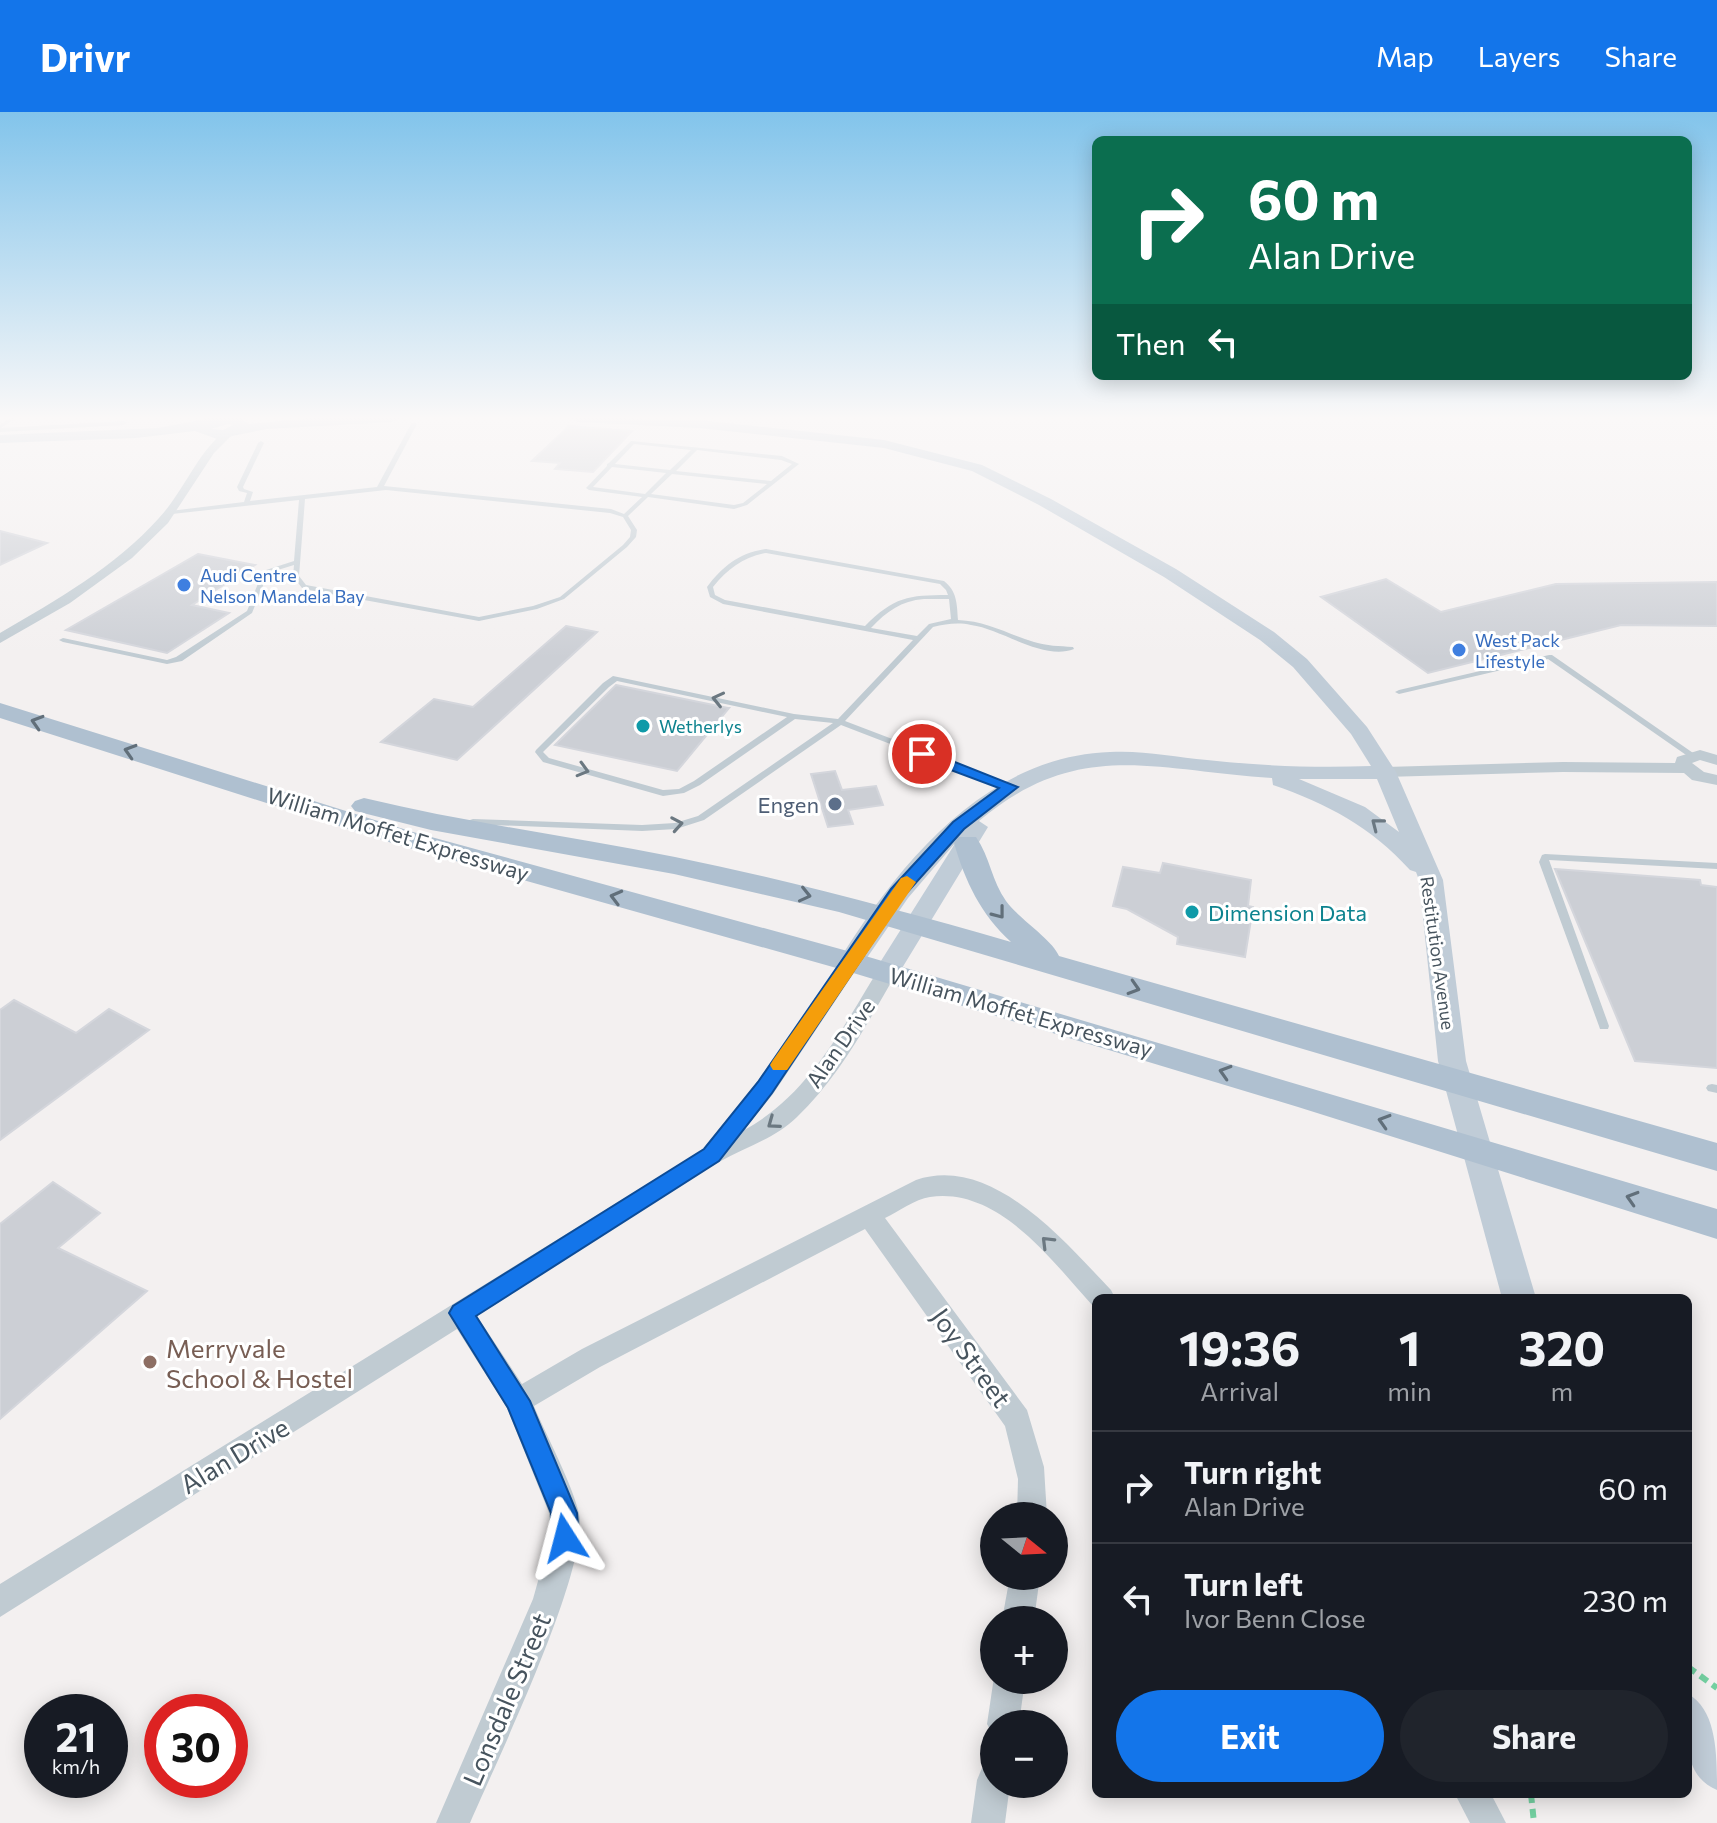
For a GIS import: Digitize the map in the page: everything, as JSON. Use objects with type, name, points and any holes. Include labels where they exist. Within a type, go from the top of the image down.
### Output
[{"type":"main road","name":"William Moffet Expressway","points":[[0,690],[345,801],[431,822],[674,865],[883,914],[1706,1154]]},
{"type":"main road","name":"William Moffet Expressway","points":[[0,710],[404,838],[887,972],[1712,1223]]},
{"type":"main road","points":[[967,843],[980,881],[997,912],[1013,930],[1060,966]]},
{"type":"street","points":[[0,639],[117,564],[172,512],[179,498]]},
{"type":"street","name":"Restitution Avenue","points":[[1038,498],[1157,566],[1267,636],[1327,692],[1360,731],[1385,772],[1431,880],[1452,1061],[1518,1294]]},
{"type":"street","points":[[1003,792],[1050,768],[1107,758],[1256,771],[1385,772],[1717,760]]},
{"type":"street","points":[[1689,762],[1698,776],[1716,781]]},
{"type":"street","points":[[1256,771],[1357,810],[1398,841],[1431,880]]},
{"type":"street","name":"Alan Drive","points":[[712,1155],[765,1088],[897,893],[958,826],[1003,792]]},
{"type":"street","name":"Alan Drive","points":[[0,1602],[712,1155],[756,1135],[789,1112],[828,1064],[967,843],[1003,792]]},
{"type":"street","points":[[518,1401],[591,1358],[922,1188],[964,1188],[997,1199],[1028,1223],[1098,1294]]},
{"type":"street","name":"Joy Street","points":[[869,1215],[1017,1419],[1029,1455],[1033,1502]]},
{"type":"street","name":"Lonsdale Street","points":[[453,1823],[548,1601],[565,1538],[564,1513],[518,1401],[461,1313]]},
{"type":"street","points":[[1692,1722],[1717,1768]]},
{"type":"street","points":[[988,1823],[991,1798]]},
{"type":"street","points":[[1474,1798],[1489,1823]]},
{"type":"lane","points":[[246,504],[248,498]]},
{"type":"lane","points":[[172,512],[295,498]]},
{"type":"lane","points":[[302,498],[296,562],[298,583],[313,590],[479,619],[535,608],[562,598],[633,537],[634,530],[625,516],[599,509],[483,498]]},
{"type":"lane","points":[[625,516],[644,498]]},
{"type":"lane","points":[[653,498],[734,507],[753,498]]},
{"type":"lane","points":[[916,638],[723,602],[712,596],[710,587],[724,569],[737,559],[766,551],[930,579],[948,586],[955,621]]},
{"type":"lane","points":[[63,640],[167,662],[179,659],[250,612],[265,572],[296,562]]},
{"type":"lane","points":[[866,629],[887,607],[900,600],[952,597]]},
{"type":"lane","points":[[431,822],[642,828],[690,822],[701,818],[840,722],[931,625],[955,621],[980,622],[1042,648],[1070,649]]},
{"type":"lane","points":[[1399,692],[1549,657],[1689,762]]},
{"type":"lane","points":[[794,716],[681,791],[663,793],[546,760],[539,752],[616,678],[794,716],[840,722],[1003,792]]},
{"type":"lane","points":[[1604,1026],[1544,862],[1545,857],[1717,866]]},
{"type":"path","points":[[1692,1670],[1717,1688]]},
{"type":"path","points":[[1531,1798],[1534,1823]]},
{"type":"building","points":[[0,531],[47,543],[0,565]]},
{"type":"building","name":"Audi Centre Nelson Mandela Bay","points":[[198,554],[255,565],[192,605],[229,613],[167,653],[66,630]]},
{"type":"building","points":[[1386,579],[1441,612],[1556,584],[1717,582],[1717,626],[1621,625],[1428,673],[1321,597]]},
{"type":"building","points":[[566,626],[597,632],[457,760],[381,742],[434,699],[473,707]]},
{"type":"building","name":"Wetherlys","points":[[616,685],[729,708],[677,771],[555,745]]},
{"type":"building","points":[[835,771],[842,790],[876,786],[883,805],[848,810],[853,824],[828,827],[811,774]]},
{"type":"building","name":"Dimension Data","points":[[1163,863],[1251,880],[1248,906],[1253,907],[1245,957],[1177,944],[1178,937],[1127,909],[1113,906],[1123,867],[1160,873]]},
{"type":"building","points":[[1555,869],[1700,880],[1701,885],[1717,887],[1717,1068],[1635,1061]]},
{"type":"building","points":[[14,1000],[76,1033],[109,1009],[149,1030],[0,1140],[0,1010]]},
{"type":"building","points":[[53,1182],[100,1213],[58,1248],[147,1291],[0,1419],[0,1224]]},
{"type":"slow traffic","points":[[780,1065],[907,882]]},
{"type":"place","name":"Audi Centre Nelson Mandela Bay","points":[[184,585]]},
{"type":"place","name":"West Pack Lifestyle","points":[[1459,650]]},
{"type":"place","name":"Wetherlys","points":[[643,726]]},
{"type":"place","name":"Engen","points":[[835,804]]},
{"type":"place","name":"Dimension Data","points":[[1192,912]]},
{"type":"place","name":"Merryvale School & Hostel","points":[[150,1362]]},
{"type":"route","points":[[565,1538],[564,1513],[518,1401],[461,1313],[712,1155],[765,1088],[897,893],[958,826],[1010,787],[922,754]]}]
